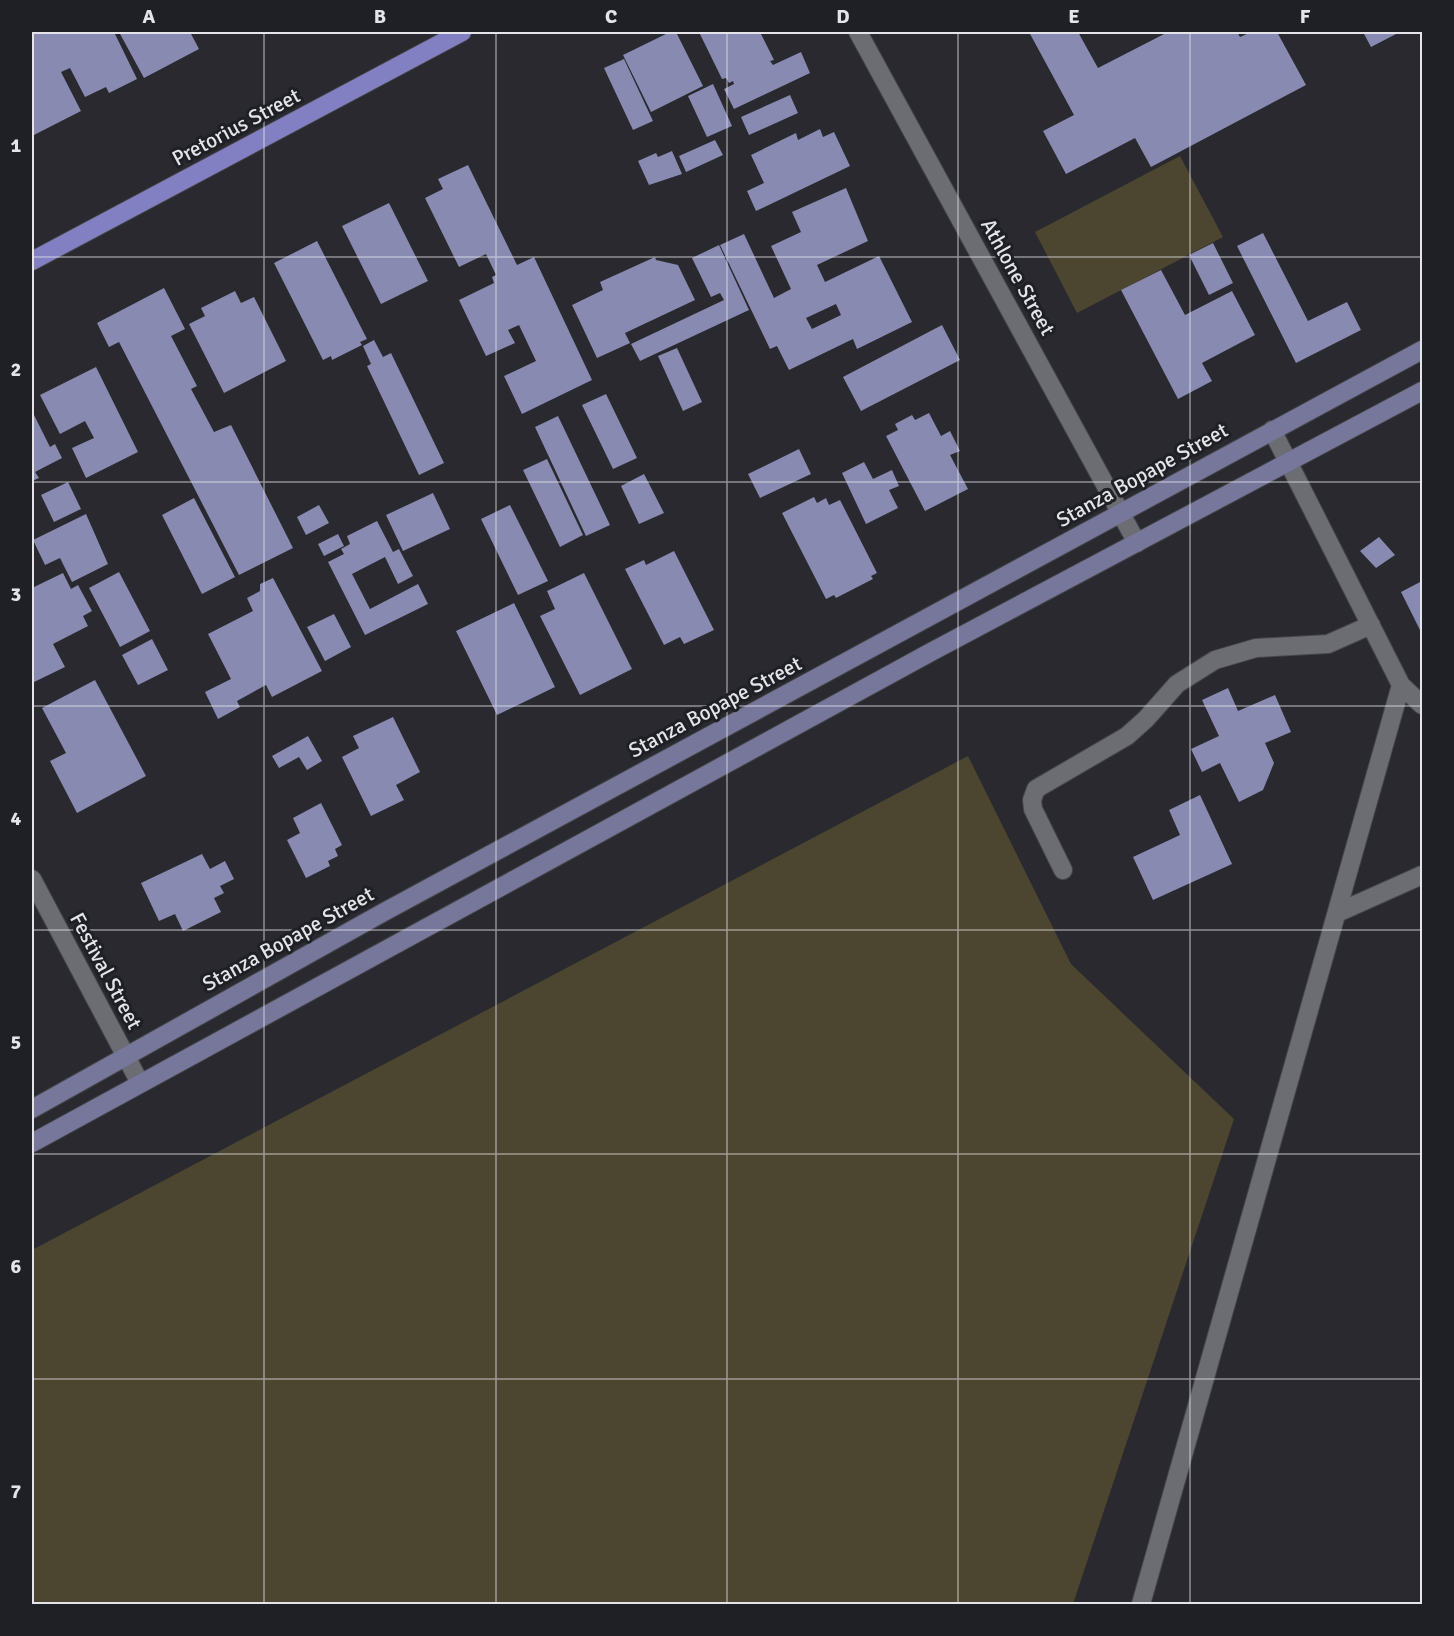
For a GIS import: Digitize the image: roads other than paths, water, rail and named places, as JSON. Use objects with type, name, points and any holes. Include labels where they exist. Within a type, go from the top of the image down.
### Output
[{"type":"main road","name":"Pretorius Street","points":[[32,261],[462,32]]},
{"type":"main road","name":"Stanza Bopape Street","points":[[32,1108],[374,917],[1422,350]]},
{"type":"main road","points":[[32,1143],[921,658],[1218,498],[1422,392]]},
{"type":"street","name":"Athlone Street","points":[[858,32],[1137,543]]},
{"type":"street","points":[[1272,430],[1401,685],[1422,705]]},
{"type":"street","points":[[1063,870],[1033,809],[1032,800],[1036,789],[1127,736],[1146,719],[1177,684],[1215,660],[1256,648],[1328,644],[1371,625]]},
{"type":"street","points":[[1141,1605],[1401,685]]},
{"type":"street","points":[[1337,913],[1422,874]]},
{"type":"street","name":"Festival Street","points":[[32,879],[141,1083]]}]
